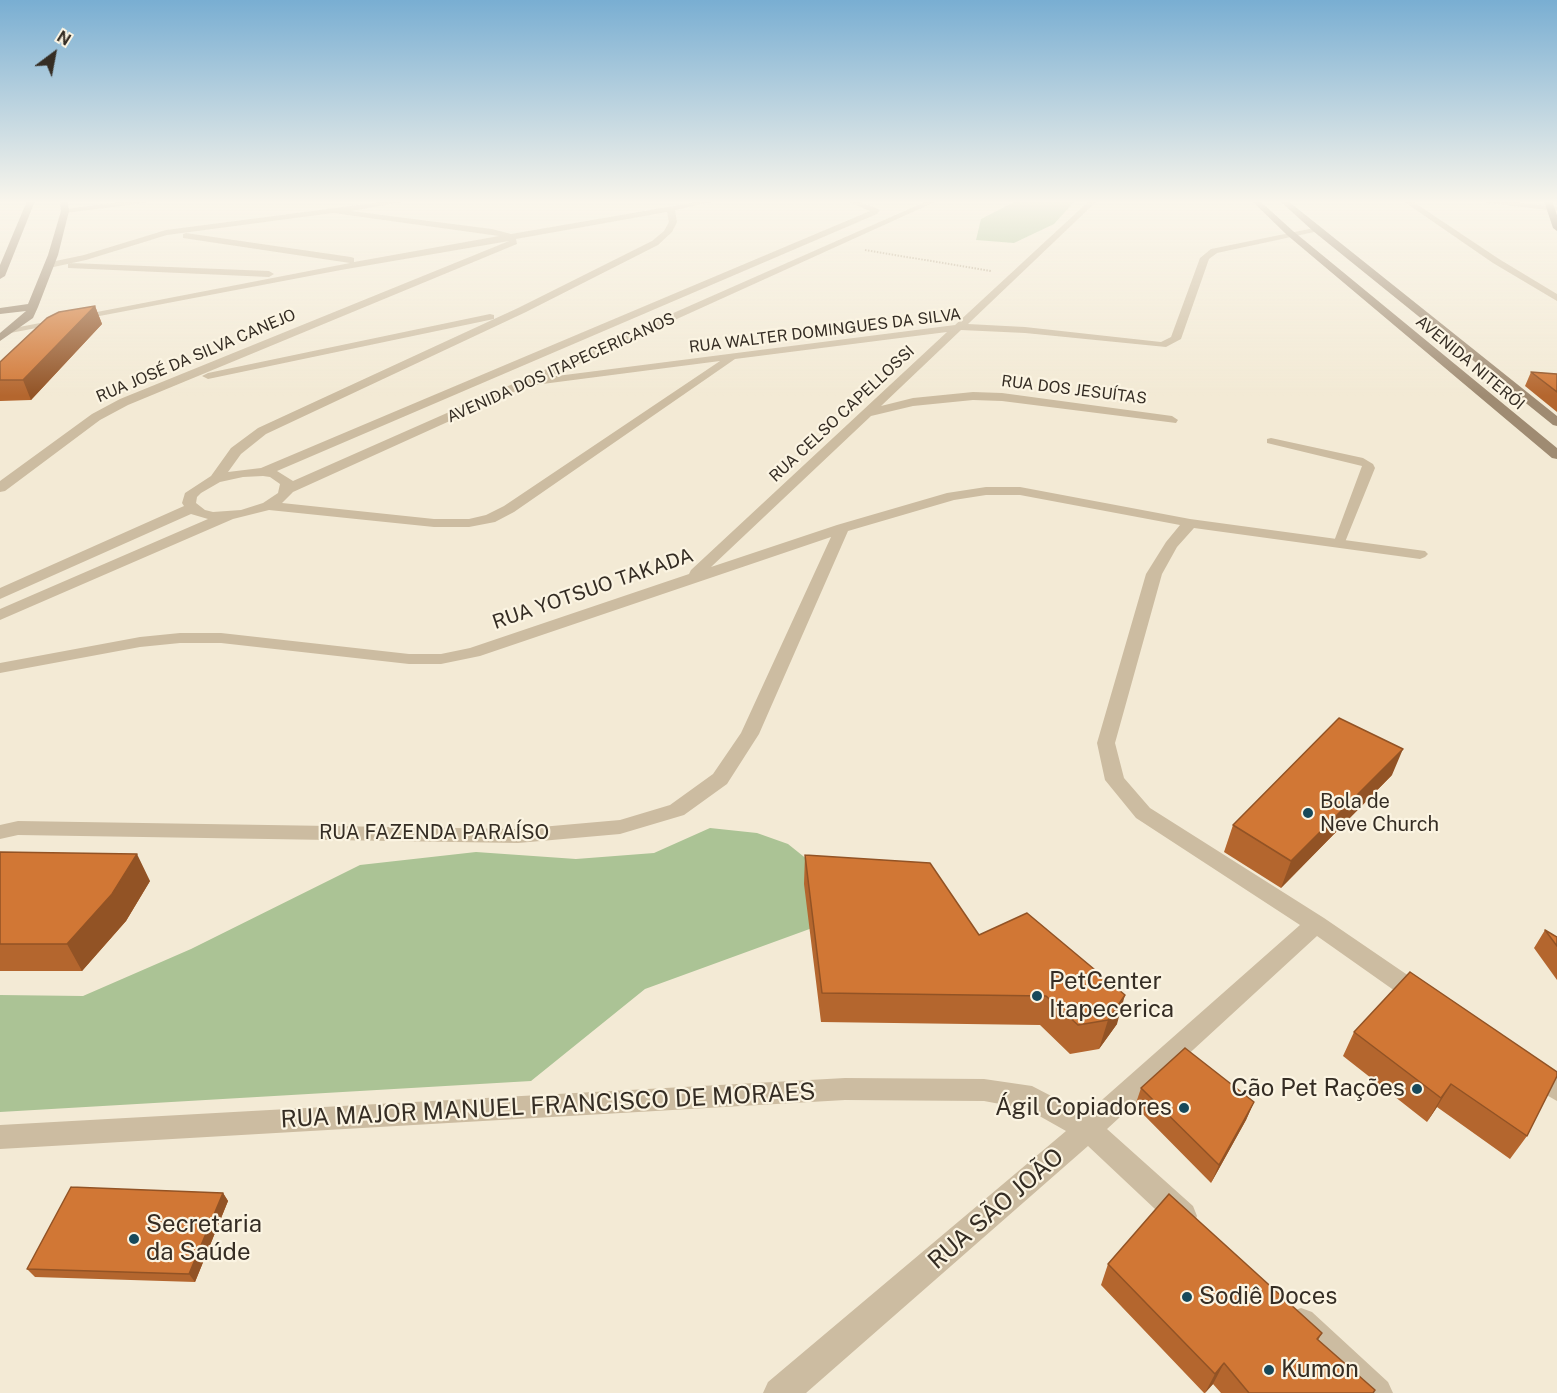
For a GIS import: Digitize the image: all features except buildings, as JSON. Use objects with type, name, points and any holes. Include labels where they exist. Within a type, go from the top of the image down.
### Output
[{"type":"main road","points":[[3,335],[31,312],[49,266]]},
{"type":"main road","name":"AVENIDA NITERÓI","points":[[1330,266],[1557,455]]},
{"type":"main road","name":"AVENIDA NITERÓI","points":[[1362,266],[1557,422]]},
{"type":"main road","points":[[0,311],[31,312]]},
{"type":"main road","points":[[0,319],[31,312]]},
{"type":"street","points":[[49,266],[301,275]]},
{"type":"street","points":[[3,335],[113,311],[347,266]]},
{"type":"street","name":"RUA JOSÉ DA SILVA CANEJO","points":[[0,488],[96,417],[124,402],[457,266]]},
{"type":"street","points":[[228,516],[213,516],[192,508],[189,503],[190,496],[216,479],[226,462],[249,441],[284,419],[522,310],[609,266]]},
{"type":"street","name":"AVENIDA DOS ITAPECERICANOS","points":[[216,479],[259,472],[750,266]]},
{"type":"street","name":"AVENIDA DOS ITAPECERICANOS","points":[[268,506],[278,501],[287,489],[791,266]]},
{"type":"street","name":"RUA CELSO CAPELLOSSI","points":[[691,578],[899,382],[961,327],[1023,266]]},
{"type":"street","name":"RUA WALTER DOMINGUES DA SILVA","points":[[526,383],[961,327],[1025,330],[1162,345],[1176,339],[1202,266]]},
{"type":"street","points":[[1504,266],[1557,298]]},
{"type":"street","points":[[168,385],[522,310]]},
{"type":"street","points":[[31,312],[113,311]]},
{"type":"street","points":[[27,341],[45,325]]},
{"type":"street","points":[[425,331],[454,341]]},
{"type":"street","points":[[257,346],[259,352],[264,356],[284,360]]},
{"type":"street","points":[[0,615],[228,516],[268,506],[434,523],[469,523],[490,519],[509,510],[733,358]]},
{"type":"street","name":"RUA DOS JESUÍTAS","points":[[899,382],[903,391],[910,395],[935,400]]},
{"type":"street","name":"RUA DOS JESUÍTAS","points":[[866,414],[935,400],[1002,397],[1172,420]]},
{"type":"street","points":[[249,441],[256,456],[259,472],[282,478],[287,483],[287,489]]},
{"type":"street","name":"RUA YOTSUO TAKADA","points":[[0,668],[140,642],[180,638],[221,638],[409,659],[441,659],[474,652],[842,528],[952,496],[986,491],[1020,491],[1190,523],[1420,554]]},
{"type":"street","points":[[0,594],[192,508]]},
{"type":"street","points":[[1190,523],[1171,545],[1154,574],[1106,743],[1115,780],[1143,813],[1316,924],[1441,1011]]},
{"type":"street","name":"RUA FAZENDA PARAÍSO","points":[[0,832],[18,828],[518,836],[620,827],[677,810],[720,780],[750,734],[842,528]]},
{"type":"street","name":"RUA SÃO JOÃO","points":[[789,1391],[1088,1130],[1316,924]]},
{"type":"street","points":[[1509,1057],[1557,1090]]},
{"type":"street","name":"RUA MAJOR MANUEL FRANCISCO DE MORAES","points":[[0,1137],[845,1089],[984,1090],[1032,1098],[1088,1130],[1205,1236]]},
{"type":"street","points":[[1282,1307],[1377,1393]]},
{"type":"lane","points":[[1271,441],[1359,460],[1367,464],[1369,468],[1339,544]]},
{"type":"path","points":[[961,266],[1013,275]]},
{"type":"green space","points":[[710,828],[757,833],[788,844],[823,872],[837,919],[645,989],[531,1081],[0,1112],[0,995],[83,996],[191,949],[360,865],[476,852],[576,859],[654,853]]},
{"type":"place","name":"Bola de Neve Church","points":[[1308,813]]},
{"type":"place","name":"PetCenter Itapecerica","points":[[1037,996]]},
{"type":"place","name":"Cão Pet Rações","points":[[1417,1089]]},
{"type":"place","name":"Ágil Copiadores","points":[[1184,1108]]},
{"type":"place","name":"Secretaria da Saúde","points":[[134,1239]]},
{"type":"place","name":"Sodiê Doces","points":[[1187,1297]]},
{"type":"place","name":"Kumon","points":[[1269,1370]]}]
